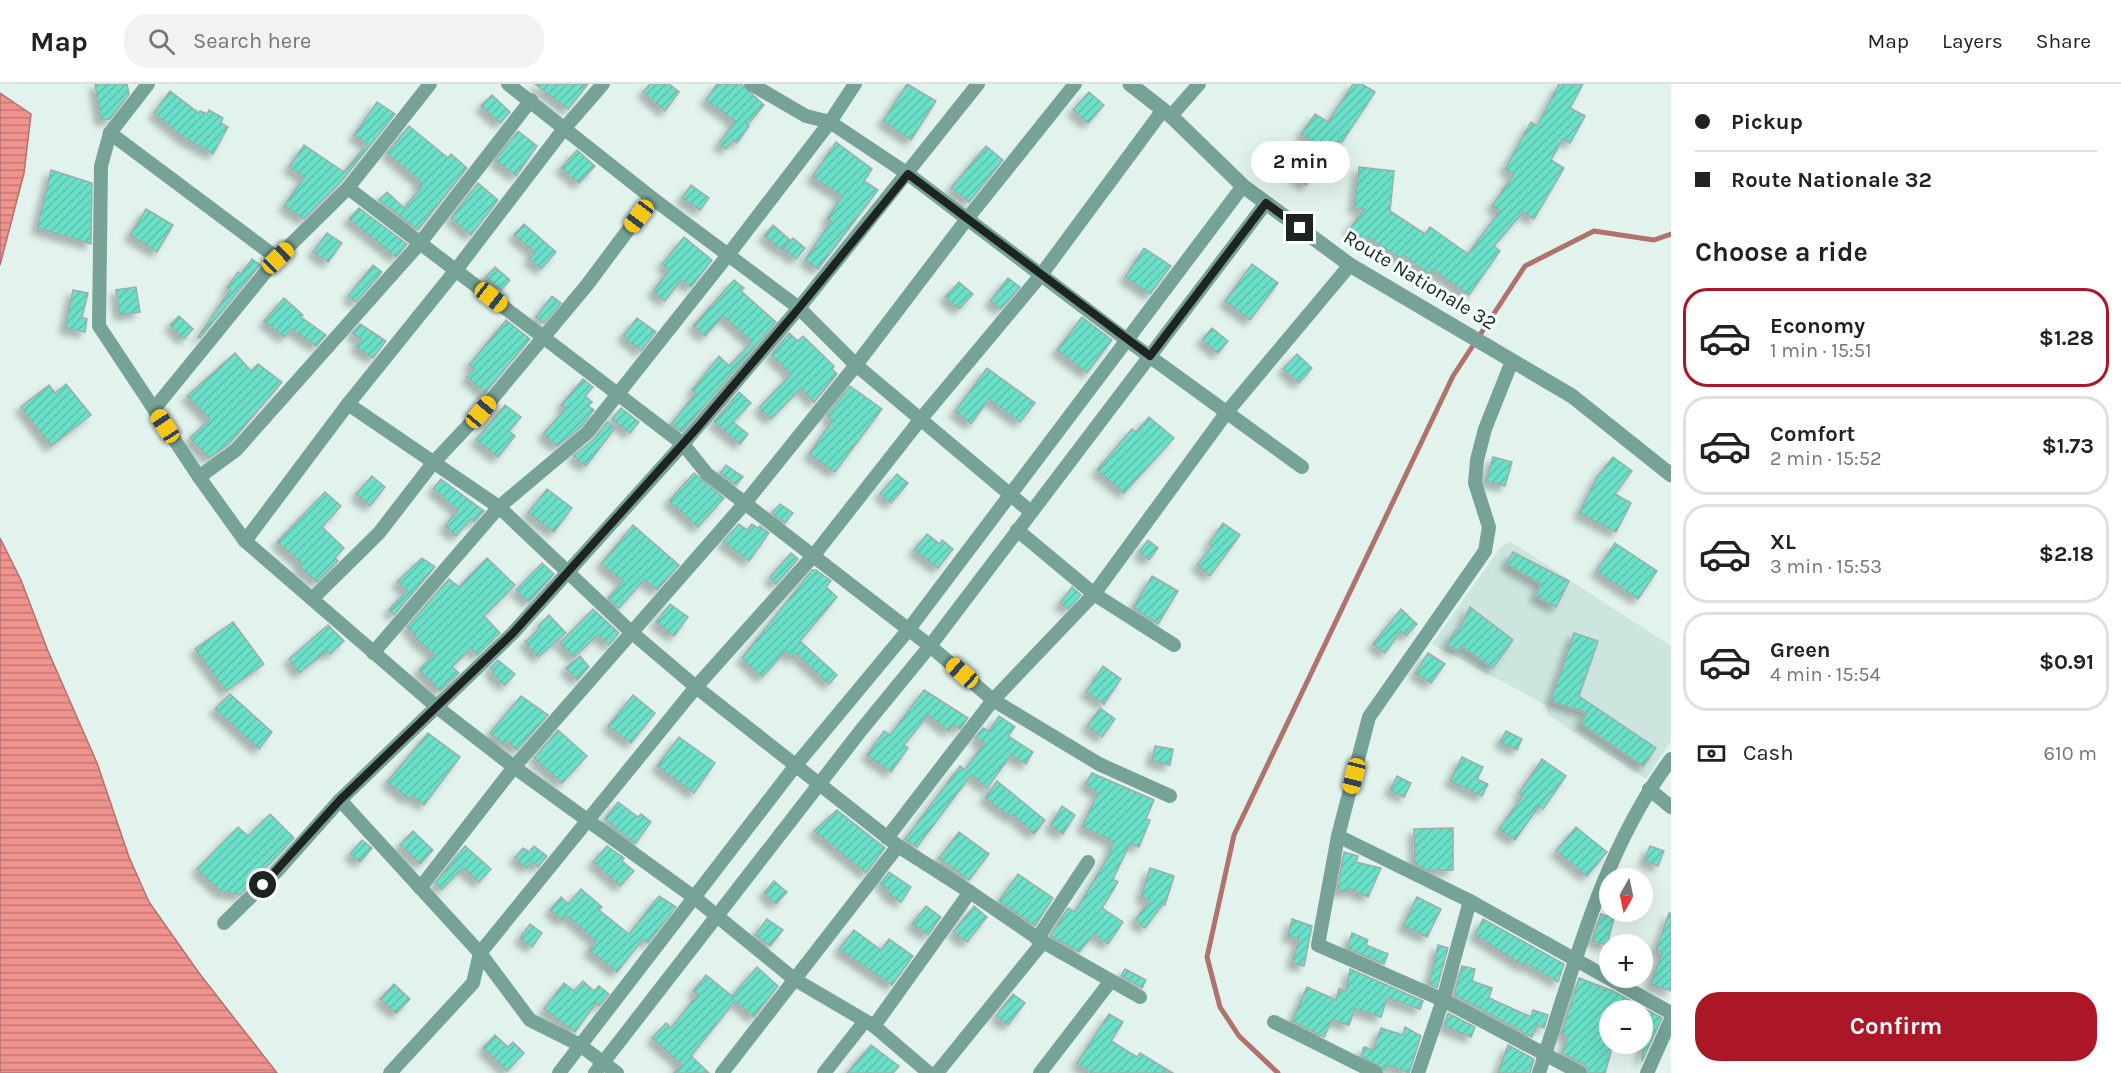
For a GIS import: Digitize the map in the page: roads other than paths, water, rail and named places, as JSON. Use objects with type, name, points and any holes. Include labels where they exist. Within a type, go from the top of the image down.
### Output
[{"type":"street","points":[[148,84],[110,133],[101,166],[99,326],[199,477],[245,541],[438,708],[513,767],[695,898],[794,980],[870,1024],[929,1073]]},
{"type":"street","points":[[154,409],[278,258],[348,188],[430,84]]},
{"type":"street","points":[[508,84],[531,100],[563,130],[799,308],[856,365],[1009,496],[1031,512]]},
{"type":"street","points":[[245,541],[348,404],[456,270],[563,130],[603,84]]},
{"type":"street","points":[[752,84],[806,116],[830,122],[908,174],[1127,340],[1302,467]]},
{"type":"street","points":[[373,653],[499,507],[587,433],[728,255],[830,122],[855,84]]},
{"type":"street","points":[[225,923],[340,800],[438,708],[513,633],[683,444],[799,308],[978,84]]},
{"type":"street","points":[[420,888],[513,767],[630,631],[745,503],[856,365],[967,219],[1075,84]]},
{"type":"street","name":"Route Nationale 32","points":[[1130,84],[1167,113],[1243,186],[1350,265],[1572,396],[1671,475]]},
{"type":"street","points":[[390,1073],[473,983],[480,953],[589,822],[696,687],[814,555],[920,420],[1041,275],[1167,113],[1199,84]]},
{"type":"street","points":[[199,477],[236,450],[420,243],[531,100]]},
{"type":"street","points":[[110,133],[278,258]]},
{"type":"street","points":[[559,1073],[796,765],[909,629],[1243,186]]},
{"type":"street","points":[[348,188],[683,444],[707,474],[909,629],[993,700],[1099,764],[1170,796]]},
{"type":"street","points":[[312,599],[379,533],[433,463],[481,412],[587,285],[652,198]]},
{"type":"street","points":[[599,1068],[716,915],[930,646],[1266,203]]},
{"type":"street","points":[[722,1073],[794,980],[993,700],[1094,594],[1227,412],[1350,265]]},
{"type":"street","points":[[1512,361],[1485,429],[1477,460],[1476,483],[1489,527],[1485,551],[1369,717],[1338,836],[1318,945],[1443,1000],[1580,1073]]},
{"type":"street","points":[[348,404],[499,507],[630,631],[696,687],[892,842],[1040,940],[1110,982],[1140,997]]},
{"type":"street","points":[[1017,530],[1094,594],[1174,645]]},
{"type":"street","points":[[1539,1073],[1575,961],[1616,852],[1649,789],[1671,759]]},
{"type":"street","points":[[1649,789],[1671,807]]},
{"type":"street","points":[[340,800],[480,953],[530,1020],[580,1045],[599,1068],[617,1073]]},
{"type":"street","points":[[1338,836],[1470,901],[1671,1013]]},
{"type":"street","points":[[937,1073],[1040,940],[1088,862]]},
{"type":"street","points":[[824,1073],[870,1024],[970,892]]},
{"type":"street","points":[[1418,1073],[1443,1000],[1470,901]]},
{"type":"street","points":[[1040,1073],[1110,982]]},
{"type":"street","points":[[1647,1073],[1671,1019]]},
{"type":"street","points":[[1274,1022],[1376,1073]]},
{"type":"waterway","points":[[1278,1073],[1239,1036],[1220,1007],[1207,957],[1234,835],[1453,376],[1525,266],[1594,231],[1654,240],[1671,234]]}]
